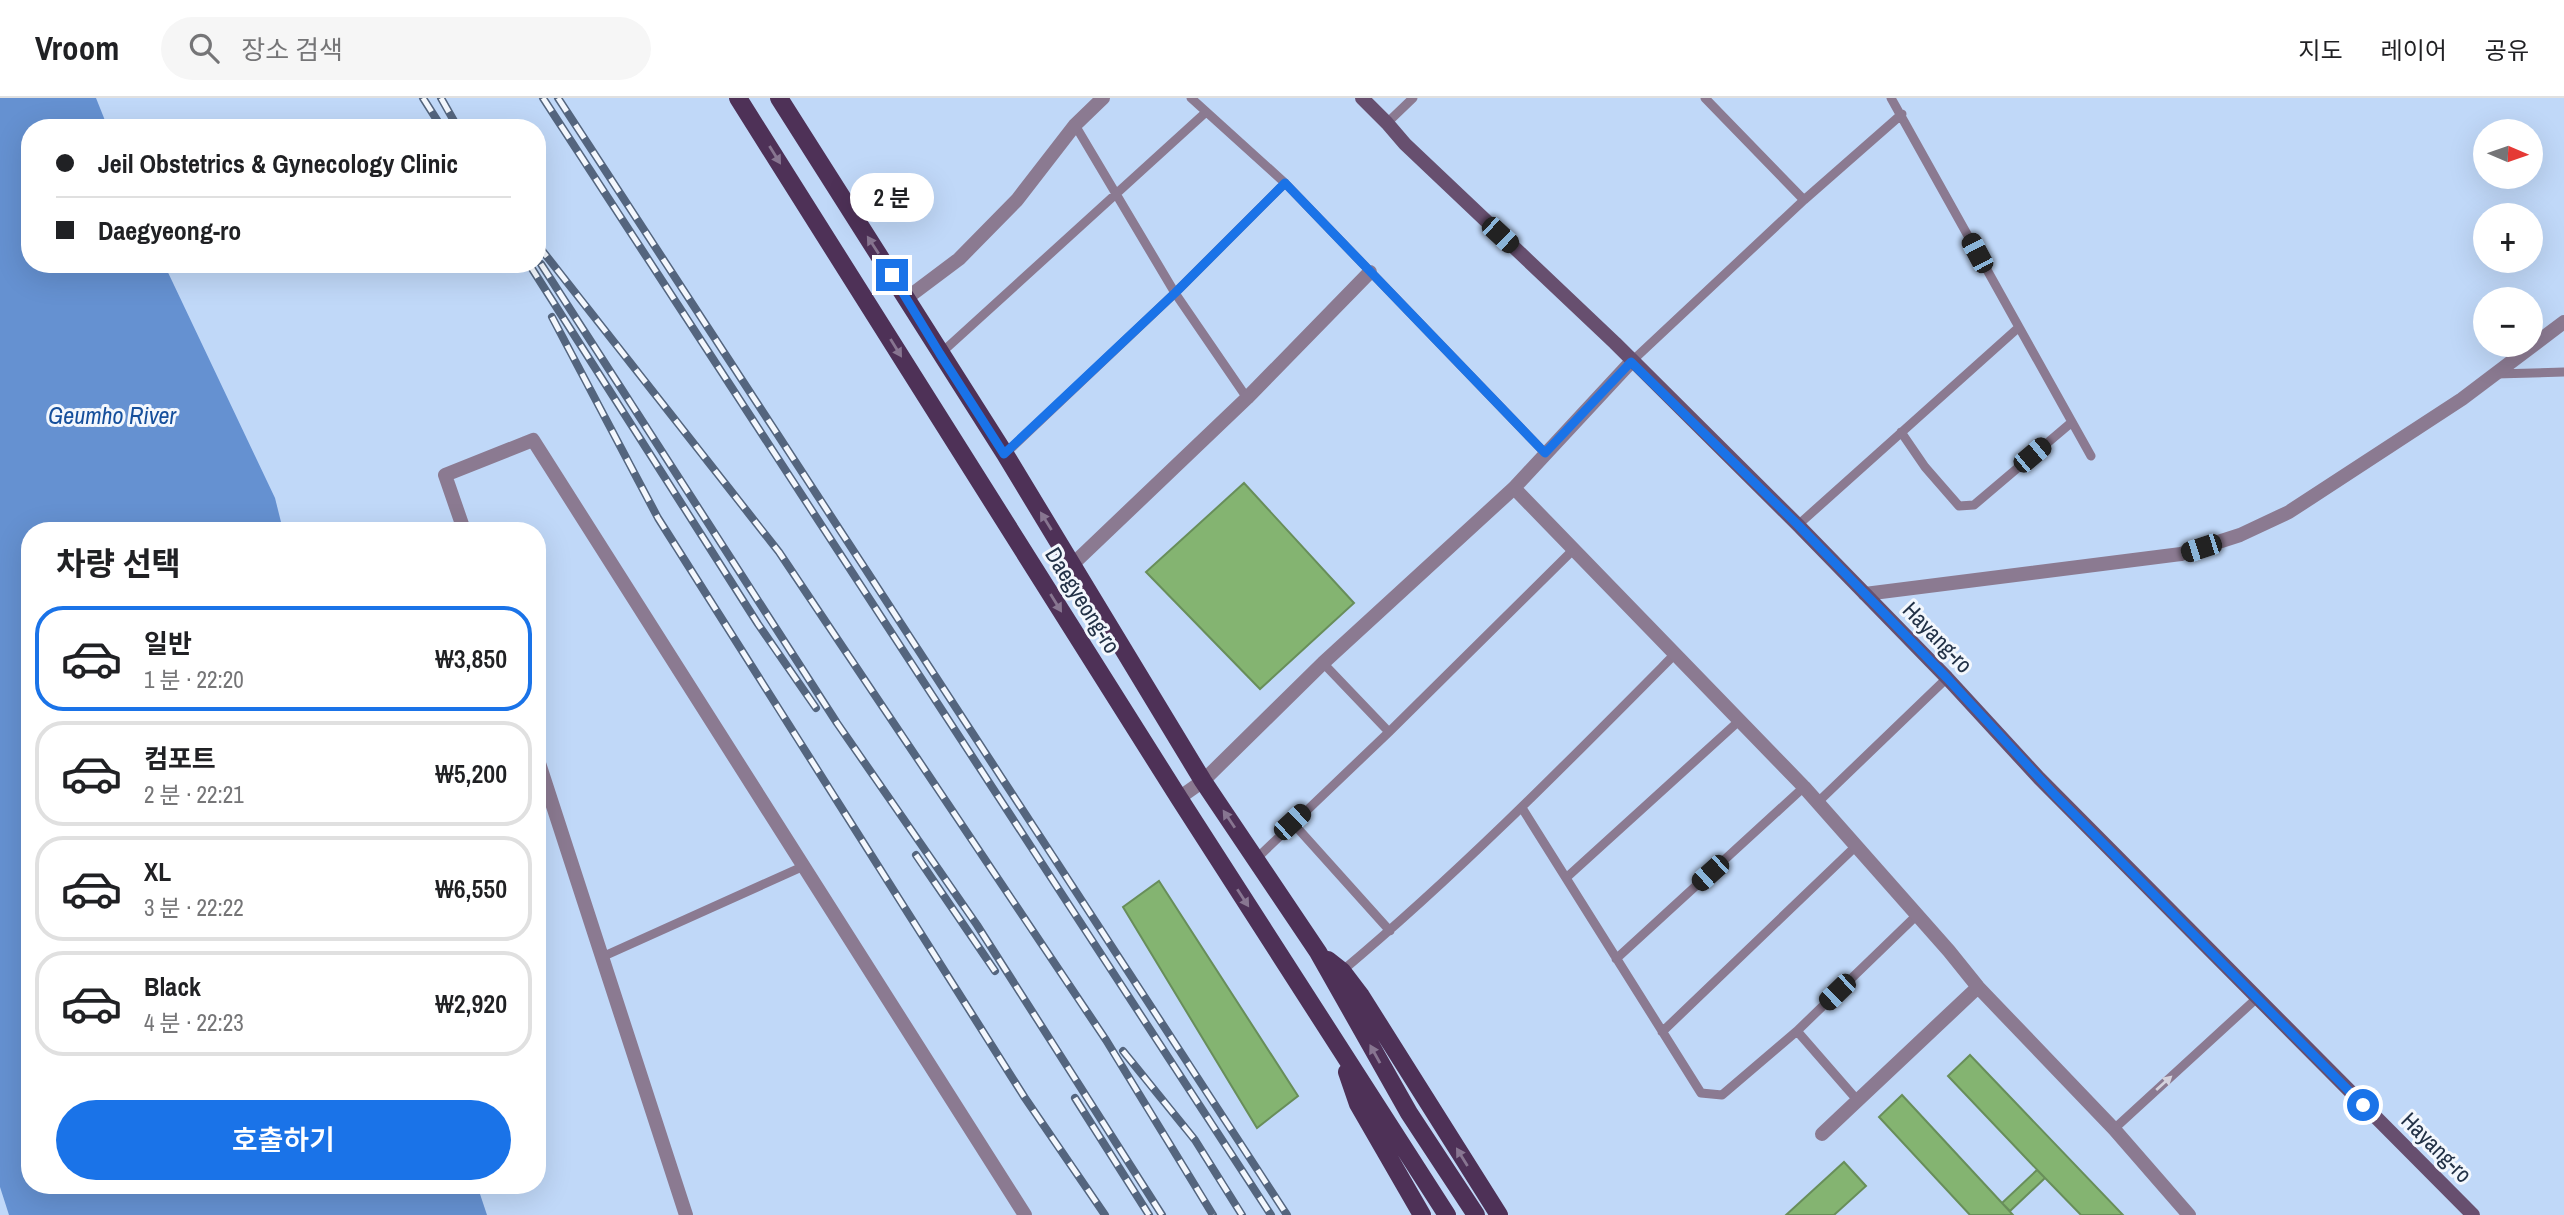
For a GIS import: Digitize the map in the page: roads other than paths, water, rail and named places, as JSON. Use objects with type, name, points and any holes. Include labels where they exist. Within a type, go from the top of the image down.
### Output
[{"type":"main road","name":"Daegyeong-ro","points":[[738,98],[1179,798],[1447,1215]]},
{"type":"main road","name":"Daegyeong-ro","points":[[779,98],[1073,564],[1203,781],[1318,952],[1409,1113],[1476,1215]]},
{"type":"main road","points":[[1318,952],[1342,971],[1361,996],[1499,1215]]},
{"type":"main road","points":[[1338,1046],[1358,1104],[1422,1215]]},
{"type":"street","points":[[907,298],[959,259],[1017,200],[1075,125],[1104,98]]},
{"type":"street","name":"Hayang-ro","points":[[1362,98],[1405,144],[1615,343],[1631,362],[1798,525],[1947,678],[2039,778],[2473,1215]]},
{"type":"street","points":[[1073,564],[1247,398],[1370,272]]},
{"type":"street","points":[[1865,594],[2182,554],[2240,535],[2289,512],[2462,399],[2564,322]]},
{"type":"street","points":[[1179,798],[1203,781],[1323,663],[1514,488],[1631,362]]},
{"type":"street","points":[[461,522],[445,475],[534,440],[1025,1215]]},
{"type":"street","points":[[1514,488],[1804,787],[1978,987],[2114,1129],[2189,1215]]},
{"type":"street","points":[[546,785],[686,1215]]},
{"type":"street","points":[[1822,1134],[1978,987]]},
{"type":"lane","points":[[1191,98],[1285,183],[1545,453]]},
{"type":"lane","points":[[1387,123],[1413,98]]},
{"type":"lane","points":[[1705,98],[1804,200]]},
{"type":"lane","points":[[1892,98],[2091,456]]},
{"type":"lane","points":[[940,354],[1205,113]]},
{"type":"lane","points":[[1631,362],[1804,200],[1902,114]]},
{"type":"lane","points":[[1075,125],[1175,293],[1247,398]]},
{"type":"lane","points":[[1004,454],[1175,293],[1285,183]]},
{"type":"lane","points":[[1798,525],[2018,328]]},
{"type":"lane","points":[[2496,374],[2564,372]]},
{"type":"lane","points":[[1901,432],[1925,467],[1959,506],[1974,505],[2071,422]]},
{"type":"lane","points":[[1256,859],[1574,549]]},
{"type":"lane","points":[[1342,971],[1390,931],[1522,808],[1676,653]]},
{"type":"lane","points":[[1323,663],[1389,732]]},
{"type":"lane","points":[[1817,803],[1947,678]]},
{"type":"lane","points":[[1566,878],[1740,720]]},
{"type":"lane","points":[[1616,959],[1804,787]]},
{"type":"lane","points":[[1522,808],[1701,1093],[1722,1095],[1797,1031],[1917,915]]},
{"type":"lane","points":[[1292,822],[1390,931]]},
{"type":"lane","points":[[1662,1032],[1855,847]]},
{"type":"lane","points":[[602,957],[804,866]]},
{"type":"lane","points":[[2114,1129],[2257,998]]},
{"type":"lane","points":[[1797,1031],[1858,1101]]},
{"type":"water","name":"Geumho River","points":[[0,98],[96,98],[104,119],[21,119],[21,273],[168,273],[275,498],[281,522],[21,522],[21,1194],[480,1194],[487,1215],[9,1215],[0,1187]]},
{"type":"railway","points":[[423,98],[436,119]]},
{"type":"railway","points":[[441,98],[453,119]]},
{"type":"railway","points":[[543,98],[1271,1215]]},
{"type":"railway","points":[[558,98],[1287,1215]]},
{"type":"railway","points":[[546,255],[779,552],[1106,1040],[1213,1215]]},
{"type":"railway","points":[[546,272],[837,723],[977,925],[1162,1215]]},
{"type":"railway","points":[[535,273],[758,624],[816,708]]},
{"type":"railway","points":[[552,317],[658,518],[1025,1098],[1105,1215]]},
{"type":"railway","points":[[916,855],[995,971]]},
{"type":"railway","points":[[1123,1051],[1195,1140],[1242,1215]]},
{"type":"railway","points":[[1075,1098],[1149,1215]]}]
